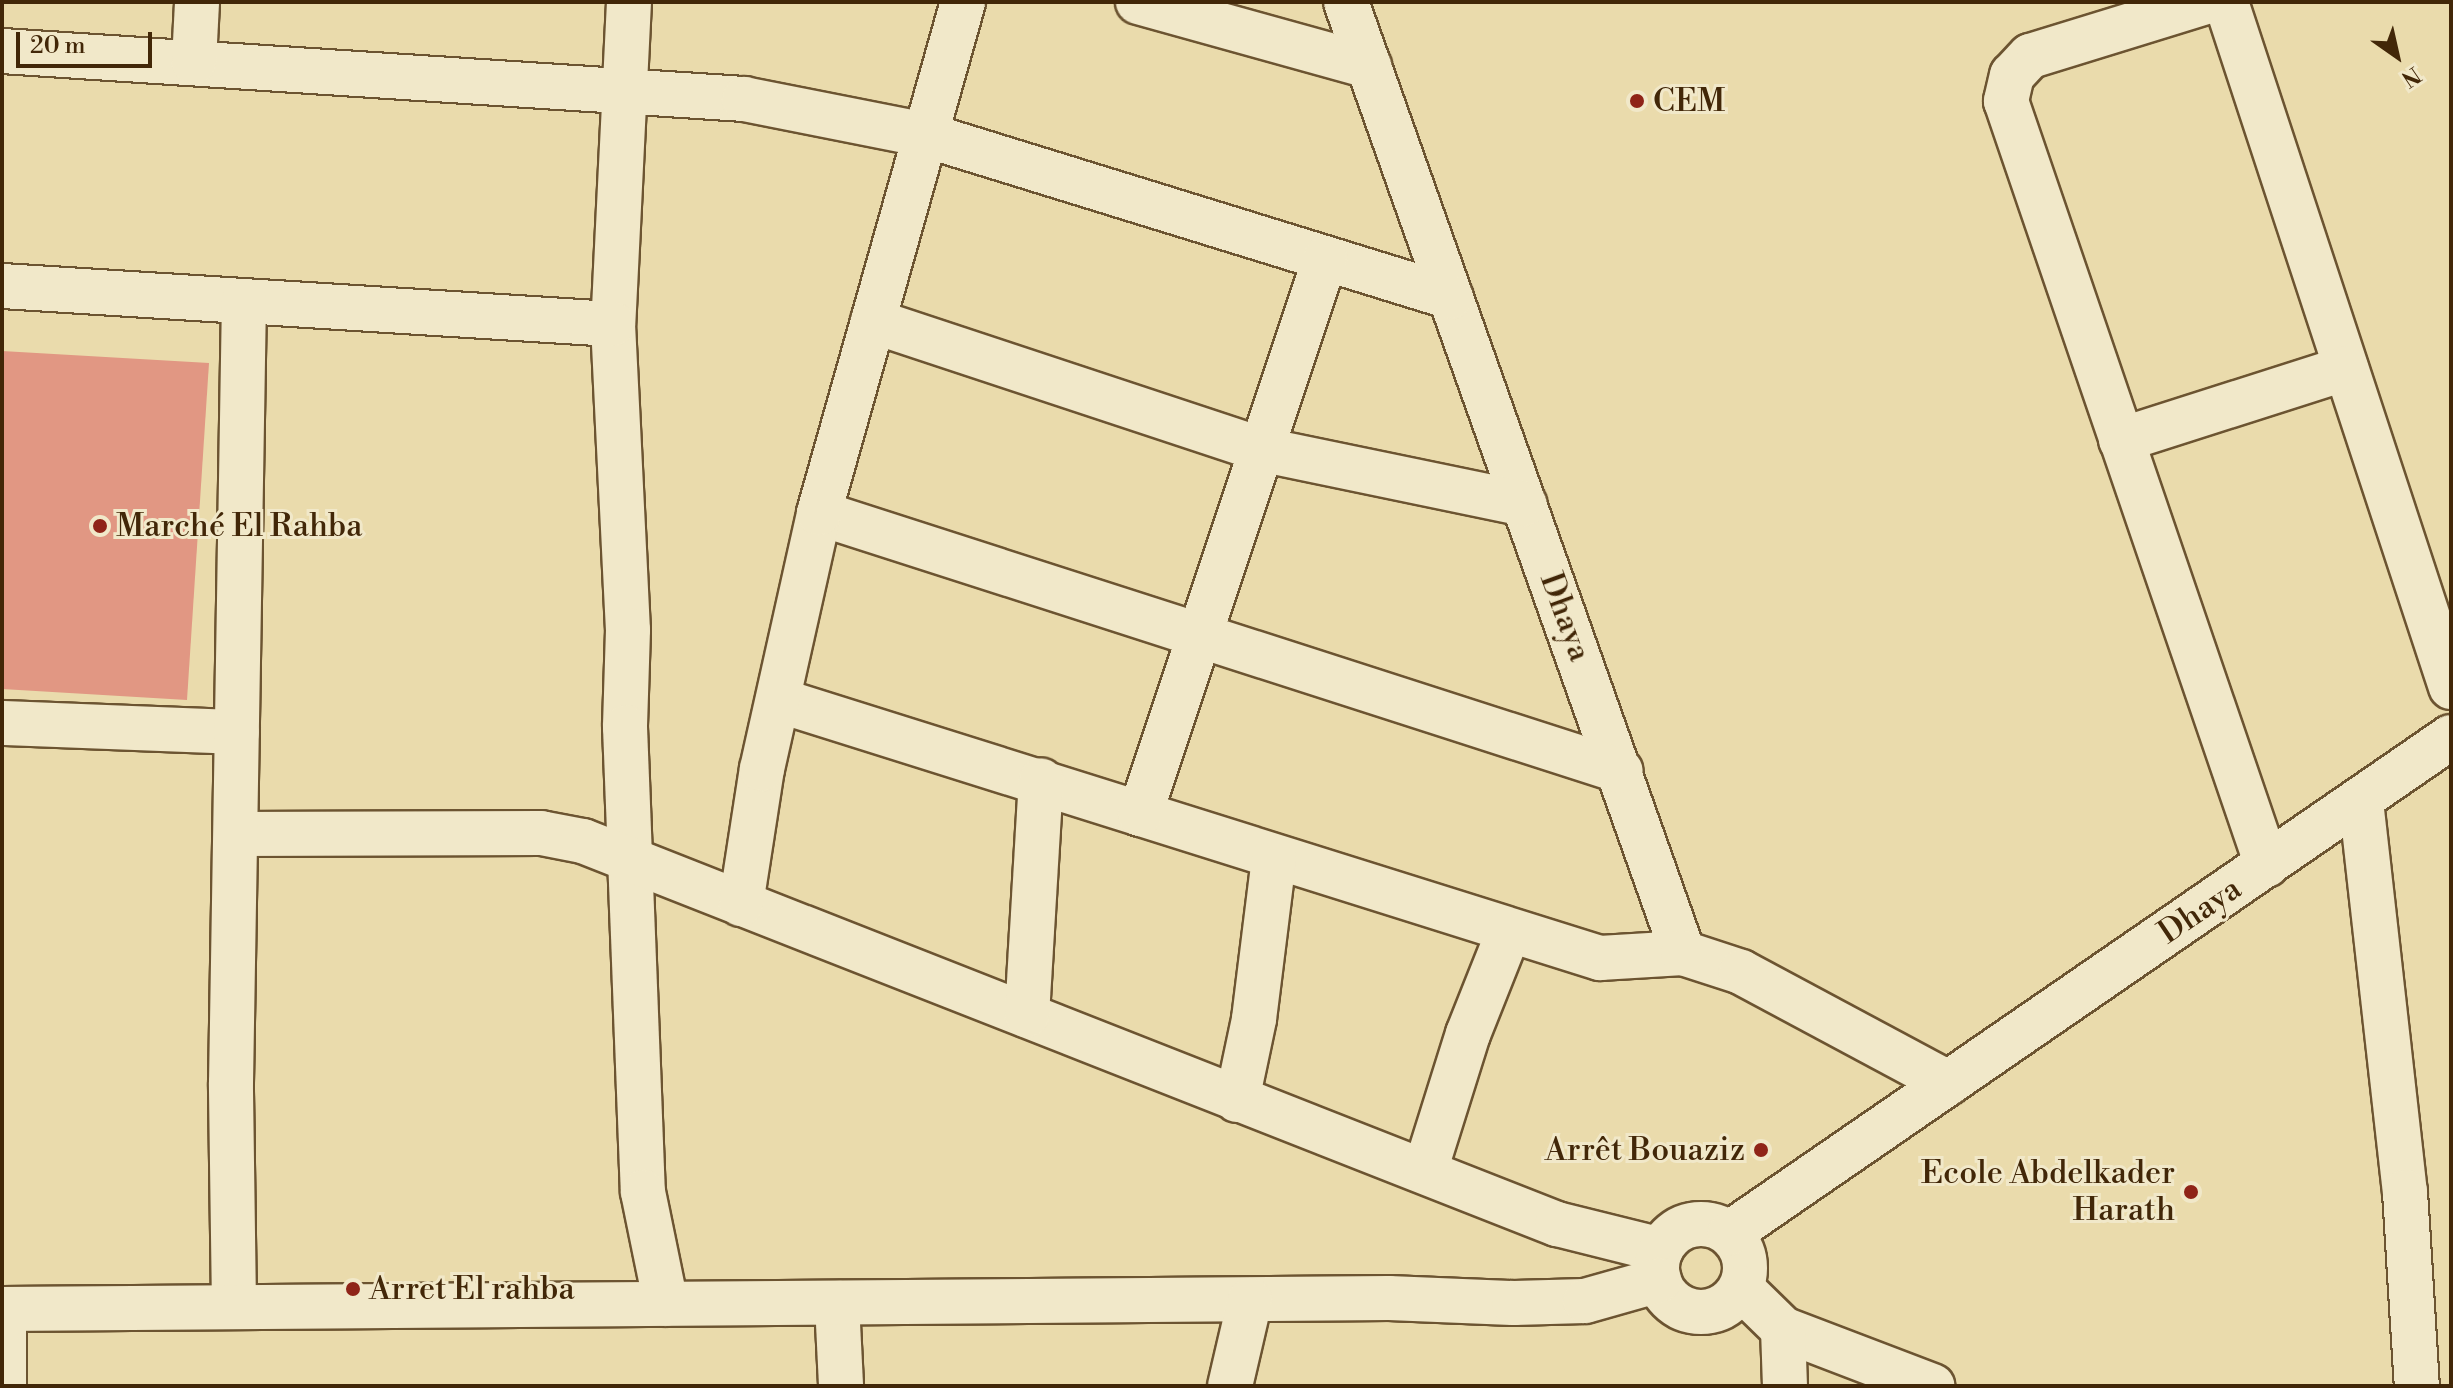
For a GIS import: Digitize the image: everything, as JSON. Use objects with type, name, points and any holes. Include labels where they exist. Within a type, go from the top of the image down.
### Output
[{"type":"street","points":[[194,62],[197,2]]},
{"type":"street","points":[[629,2],[621,88],[613,324],[643,1192],[666,1304]]},
{"type":"street","points":[[741,904],[778,700],[819,513],[963,2]]},
{"type":"street","points":[[1138,2],[1369,66]]},
{"type":"street","name":"Dhaya","points":[[1346,2],[1683,953]]},
{"type":"street","points":[[2206,2],[2030,56],[2007,87],[2008,113],[2267,865]]},
{"type":"street","points":[[2226,2],[2451,687]]},
{"type":"street","points":[[2,51],[621,88],[744,99],[926,135],[1451,297]]},
{"type":"street","points":[[1140,814],[1204,636],[1325,259]]},
{"type":"street","points":[[2,286],[613,324]]},
{"type":"street","points":[[234,1306],[231,1083],[244,301]]},
{"type":"street","points":[[873,321],[1264,450],[1524,504]]},
{"type":"street","points":[[2121,440],[2346,368]]},
{"type":"street","points":[[819,513],[1621,771]]},
{"type":"street","points":[[778,700],[1041,780],[1274,858],[1600,958],[1683,953],[1741,972],[1948,1083]]},
{"type":"street","points":[[2,723],[237,732]]},
{"type":"street","name":"Dhaya","points":[[1730,1233],[2451,737]]},
{"type":"street","points":[[1027,1015],[1041,780]]},
{"type":"street","points":[[2361,801],[2405,1192],[2417,1386]]},
{"type":"street","points":[[236,834],[541,833],[583,841],[1660,1265]]},
{"type":"street","points":[[1237,1100],[1254,1019],[1274,858]]},
{"type":"street","points":[[1425,1171],[1468,1034],[1509,931]]},
{"type":"street","points":[[1694,1225],[1730,1233],[1742,1254],[1741,1288],[1722,1307],[1696,1312],[1672,1302],[1660,1265],[1669,1238],[1694,1225]]},
{"type":"street","points":[[4,1386],[3,1309],[1250,1300],[1585,1301],[1660,1265]]},
{"type":"street","points":[[1741,1288],[1783,1329],[1932,1386]]},
{"type":"street","points":[[1230,1386],[1250,1300]]},
{"type":"street","points":[[837,1303],[841,1386]]},
{"type":"street","points":[[1783,1329],[1785,1386]]},
{"type":"building","name":"Marché El Rahba","points":[[2,351],[209,363],[187,700],[2,689]]},
{"type":"place","name":"CEM","points":[[1637,101]]},
{"type":"place","name":"Marché El Rahba","points":[[100,526]]},
{"type":"place","name":"Arrêt Bouaziz","points":[[1761,1150]]},
{"type":"place","name":"Ecole Abdelkader Harath","points":[[2191,1192]]},
{"type":"place","name":"Arret El rahba","points":[[353,1289]]}]
